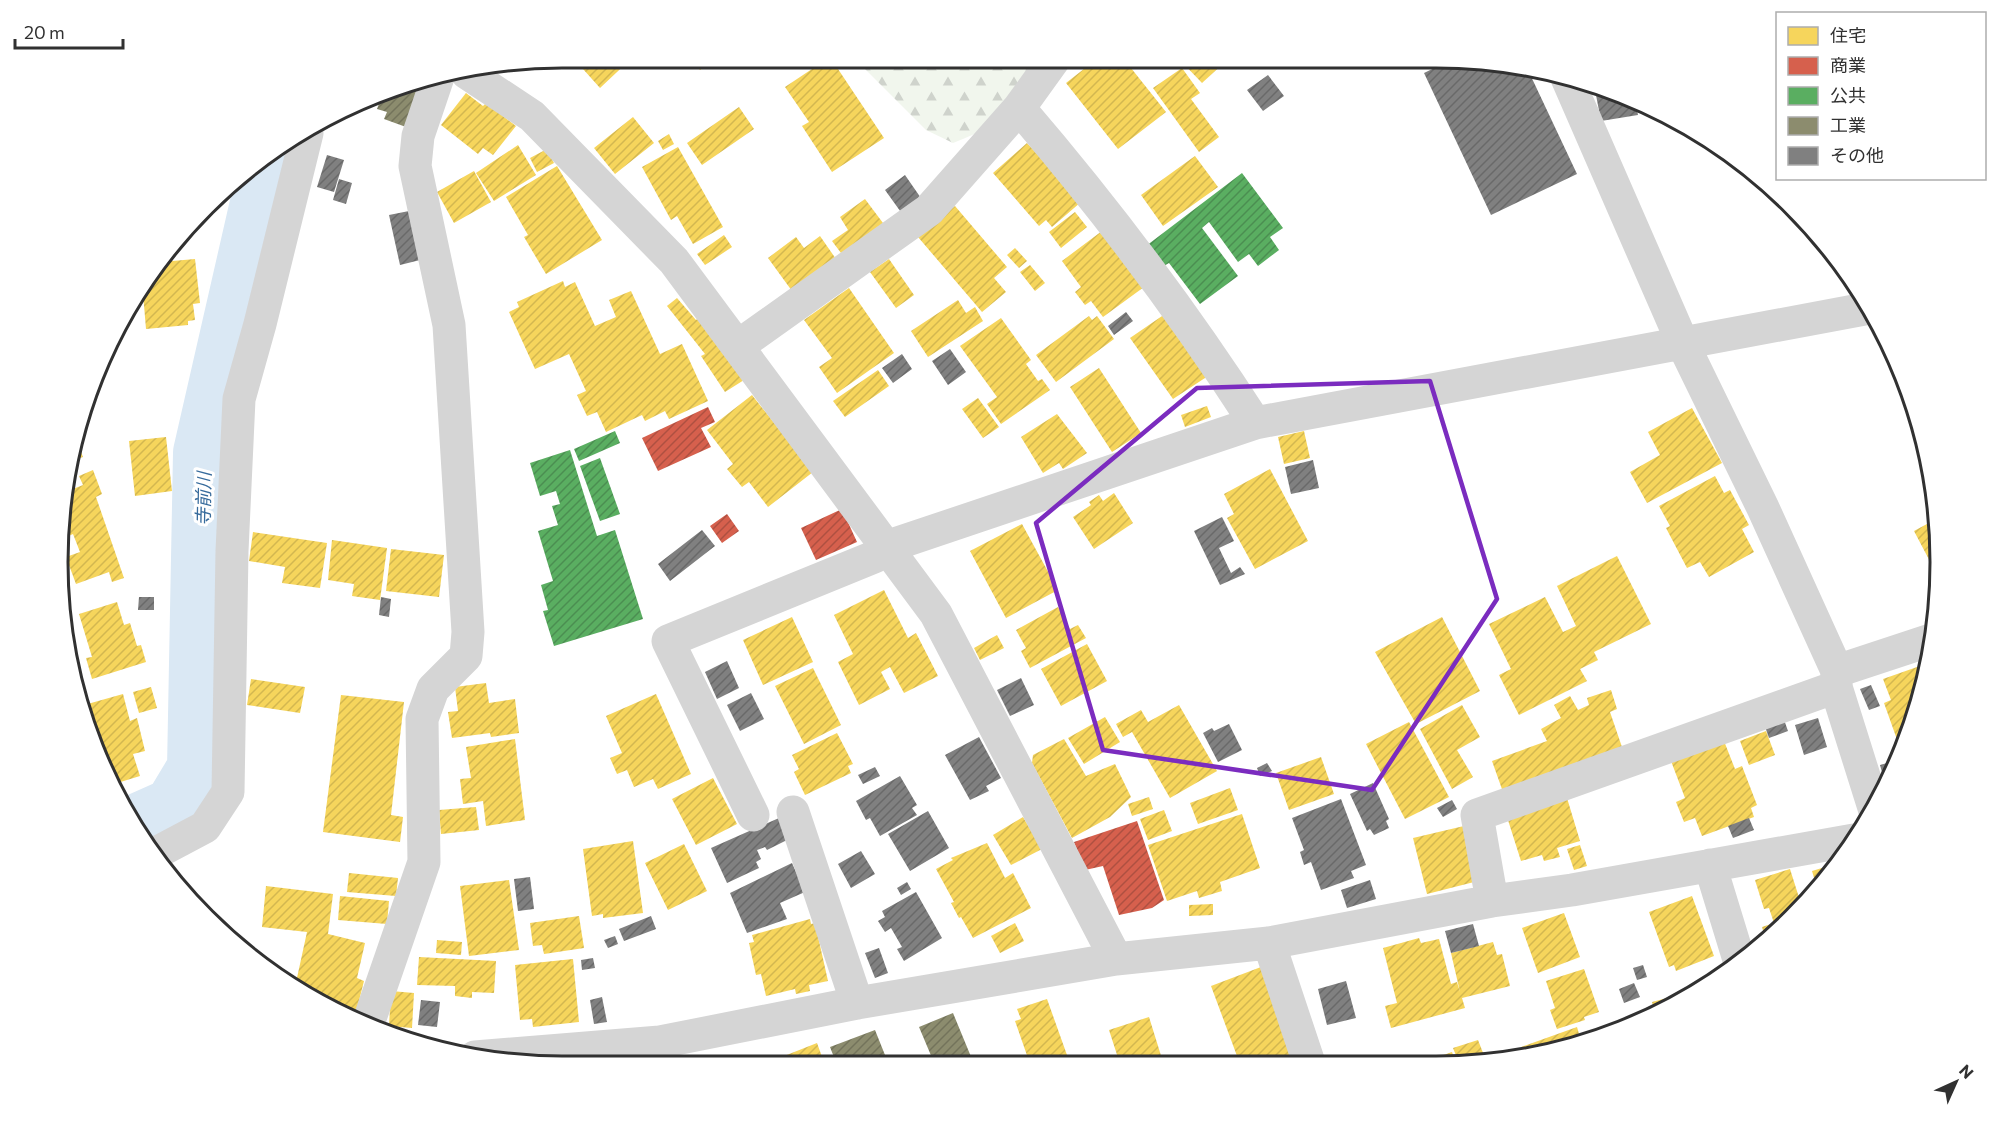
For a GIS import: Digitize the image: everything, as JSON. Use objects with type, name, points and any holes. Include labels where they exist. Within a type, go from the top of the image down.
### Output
[{"type":"street","points":[[738,346],[929,210],[1019,108],[1048,68]]},
{"type":"street","points":[[471,76],[540,125],[674,261],[936,614],[1116,959]]},
{"type":"street","points":[[370,1018],[424,862],[422,719],[433,689],[466,656],[468,632],[449,325],[415,166],[418,136],[436,84]]},
{"type":"street","points":[[1571,86],[1683,344],[1763,508],[1836,679],[1871,797]]},
{"type":"street","points":[[1019,108],[1104,210],[1203,342],[1255,423]]},
{"type":"street","points":[[161,850],[205,827],[228,792],[232,551],[239,399],[305,140]]},
{"type":"street","points":[[753,814],[668,641],[874,557],[886,547],[1255,423],[1861,310]]},
{"type":"street","points":[[1492,901],[1477,814],[1836,679],[1923,643]]},
{"type":"street","points":[[793,812],[857,1003]]},
{"type":"street","points":[[516,1054],[660,1042],[857,1003],[1116,959],[1269,943],[1492,901],[1843,842]]},
{"type":"street","points":[[1710,865],[1737,954]]},
{"type":"street","points":[[1269,943],[1307,1056]]},
{"type":"highlighted area","points":[[1430,381],[1497,599],[1372,790],[1103,750],[1036,523],[1197,388]]},
{"type":"green space","points":[[864,68],[1062,68],[1018,108],[972,135],[953,143],[926,130]]},
{"type":"building: 住宅","points":[[584,68],[621,68],[600,88]]},
{"type":"building: 住宅","points":[[814,68],[837,68],[884,138],[832,172],[802,126],[809,122],[785,87]]},
{"type":"building: 住宅","points":[[1085,68],[1131,68],[1166,112],[1118,149],[1066,83]]},
{"type":"building: 住宅","points":[[1182,68],[1200,93],[1191,99],[1219,137],[1199,152],[1153,88]]},
{"type":"building: 住宅","points":[[1188,68],[1218,68],[1202,83]]},
{"type":"building: 住宅","points":[[466,93],[483,106],[486,103],[516,126],[493,155],[483,148],[478,154],[441,125]]},
{"type":"building: 住宅","points":[[739,107],[754,129],[702,165],[687,143]]},
{"type":"building: 住宅","points":[[633,117],[654,143],[615,174],[594,148]]},
{"type":"building: 住宅","points":[[669,134],[674,144],[663,150],[658,141]]},
{"type":"building: 住宅","points":[[1027,143],[1081,202],[1052,227],[1046,220],[1039,226],[993,173]]},
{"type":"building: 住宅","points":[[518,145],[536,175],[494,201],[476,173]]},
{"type":"building: 住宅","points":[[678,147],[723,227],[693,244],[677,216],[671,220],[642,167]]},
{"type":"building: 住宅","points":[[547,149],[554,163],[537,172],[530,158]]},
{"type":"building: 住宅","points":[[1195,156],[1218,187],[1163,226],[1141,195]]},
{"type":"building: 住宅","points":[[557,166],[602,240],[546,274],[524,237],[528,235],[506,197]]},
{"type":"building: 住宅","points":[[474,171],[491,202],[454,223],[437,192]]},
{"type":"building: 住宅","points":[[865,199],[886,227],[844,257],[832,241],[848,230],[840,217]]},
{"type":"building: 住宅","points":[[955,206],[1007,267],[994,278],[1006,292],[982,312],[918,237]]},
{"type":"building: 住宅","points":[[1075,212],[1087,227],[1061,248],[1049,232]]},
{"type":"building: 住宅","points":[[1102,231],[1144,287],[1103,317],[1091,301],[1085,305],[1075,292],[1081,287],[1062,261]]},
{"type":"building: 住宅","points":[[724,235],[732,247],[705,265],[697,254]]},
{"type":"building: 住宅","points":[[820,236],[836,259],[792,291],[768,258],[796,237],[804,248]]},
{"type":"building: 住宅","points":[[1015,248],[1027,261],[1019,268],[1007,255]]},
{"type":"building: 住宅","points":[[195,259],[200,303],[193,304],[195,320],[188,321],[188,325],[146,329],[144,299],[170,261]]},
{"type":"building: 住宅","points":[[889,259],[914,295],[896,308],[870,272]]},
{"type":"building: 住宅","points":[[1030,265],[1045,283],[1035,291],[1020,272]]},
{"type":"building: 住宅","points":[[563,281],[565,287],[575,282],[595,326],[616,317],[609,300],[631,291],[660,354],[682,344],[708,401],[669,419],[665,411],[645,421],[642,415],[606,432],[597,412],[587,416],[577,395],[586,391],[569,354],[535,369],[509,312],[519,307],[517,302]]},
{"type":"building: 住宅","points":[[849,288],[894,353],[837,393],[819,367],[832,358],[804,320]]},
{"type":"building: 住宅","points":[[677,298],[696,320],[699,317],[744,380],[725,392],[701,356],[705,354],[667,306]]},
{"type":"building: 住宅","points":[[958,300],[966,313],[975,307],[983,321],[928,357],[911,331]]},
{"type":"building: 住宅","points":[[1165,314],[1208,376],[1173,399],[1130,338]]},
{"type":"building: 住宅","points":[[1089,316],[1092,320],[1097,316],[1114,339],[1056,382],[1036,355]]},
{"type":"building: 住宅","points":[[1001,318],[1031,360],[1026,364],[1038,381],[1042,379],[1050,390],[1001,424],[987,404],[997,397],[960,346]]},
{"type":"building: 住宅","points":[[1099,368],[1141,433],[1112,452],[1070,387]]},
{"type":"building: 住宅","points":[[878,370],[889,386],[845,417],[833,401]]},
{"type":"building: 住宅","points":[[752,395],[813,472],[768,507],[749,482],[742,487],[727,469],[733,464],[707,430]]},
{"type":"building: 住宅","points":[[978,398],[999,427],[983,438],[962,409]]},
{"type":"building: 住宅","points":[[1207,406],[1211,417],[1185,427],[1181,415]]},
{"type":"building: 住宅","points":[[1692,408],[1722,463],[1647,503],[1630,472],[1660,455],[1648,432]]},
{"type":"building: 住宅","points":[[1057,414],[1087,453],[1063,469],[1059,463],[1043,473],[1021,437]]},
{"type":"building: 住宅","points":[[1304,431],[1310,458],[1284,464],[1278,437]]},
{"type":"building: 住宅","points":[[166,437],[172,491],[135,496],[129,441]]},
{"type":"building: 住宅","points":[[1270,469],[1308,541],[1255,569],[1227,518],[1234,514],[1224,494]]},
{"type":"building: 住宅","points":[[93,470],[102,494],[96,497],[124,578],[112,582],[109,572],[76,584],[68,562],[68,556],[80,552],[73,534],[69,536],[73,489],[83,485],[79,476]]},
{"type":"building: 住宅","points":[[1715,476],[1724,493],[1730,490],[1749,525],[1742,529],[1754,552],[1709,577],[1700,562],[1687,568],[1666,528],[1670,526],[1659,506]]},
{"type":"building: 住宅","points":[[1114,493],[1133,523],[1094,549],[1073,517],[1091,505],[1089,502],[1099,495],[1103,501]]},
{"type":"building: 住宅","points":[[1928,523],[1930,561],[1914,531]]},
{"type":"building: 住宅","points":[[1022,524],[1058,590],[1006,618],[970,551]]},
{"type":"building: 住宅","points":[[253,532],[327,543],[320,588],[282,583],[285,567],[249,561]]},
{"type":"building: 住宅","points":[[332,540],[387,548],[380,600],[352,596],[354,584],[328,580]]},
{"type":"building: 住宅","points":[[391,549],[444,555],[439,597],[386,591]]},
{"type":"building: 住宅","points":[[1617,556],[1651,624],[1594,652],[1598,660],[1580,669],[1587,681],[1519,715],[1499,675],[1511,669],[1489,624],[1545,597],[1563,632],[1576,626],[1557,586]]},
{"type":"building: 住宅","points":[[884,590],[908,638],[916,633],[938,676],[904,693],[890,667],[881,672],[890,689],[859,705],[838,662],[853,654],[834,615]]},
{"type":"building: 住宅","points":[[117,602],[124,625],[130,623],[137,646],[141,645],[146,662],[92,679],[86,658],[92,657],[79,614]]},
{"type":"building: 住宅","points":[[1058,607],[1070,629],[1078,625],[1086,638],[1030,668],[1021,651],[1026,648],[1016,630]]},
{"type":"building: 住宅","points":[[792,617],[813,662],[763,685],[743,640]]},
{"type":"building: 住宅","points":[[1442,617],[1480,691],[1416,724],[1375,652]]},
{"type":"building: 住宅","points":[[997,635],[1004,648],[980,660],[974,648]]},
{"type":"building: 住宅","points":[[1087,644],[1107,681],[1061,706],[1041,669]]},
{"type":"building: 住宅","points":[[1917,667],[1918,671],[1897,740],[1884,703],[1891,700],[1883,679]]},
{"type":"building: 住宅","points":[[813,668],[841,725],[804,744],[775,686]]},
{"type":"building: 住宅","points":[[251,679],[305,687],[300,713],[247,705]]},
{"type":"building: 住宅","points":[[486,683],[489,703],[515,699],[519,733],[491,737],[490,733],[452,738],[448,712],[458,711],[455,687]]},
{"type":"building: 住宅","points":[[151,687],[157,708],[139,713],[133,692]]},
{"type":"building: 住宅","points":[[1611,690],[1617,709],[1610,712],[1623,750],[1503,792],[1492,761],[1547,741],[1541,729],[1561,718],[1554,705],[1570,696],[1578,710],[1589,705],[1587,698]]},
{"type":"building: 住宅","points":[[123,694],[130,721],[137,718],[145,751],[133,754],[140,776],[119,783],[88,704]]},
{"type":"building: 住宅","points":[[656,694],[691,774],[658,789],[653,779],[634,787],[627,770],[617,774],[610,758],[622,753],[606,716]]},
{"type":"building: 住宅","points":[[341,695],[404,702],[391,815],[403,817],[400,842],[323,832]]},
{"type":"building: 住宅","points":[[1179,705],[1217,771],[1170,798],[1132,732],[1123,737],[1116,724],[1141,710],[1148,722]]},
{"type":"building: 住宅","points":[[1462,705],[1480,737],[1457,750],[1473,777],[1452,789],[1420,729]]},
{"type":"building: 住宅","points":[[1105,717],[1120,742],[1084,764],[1068,738]]},
{"type":"building: 住宅","points":[[1409,722],[1449,797],[1405,819],[1366,744]]},
{"type":"building: 住宅","points":[[1766,731],[1775,755],[1749,765],[1740,741]]},
{"type":"building: 住宅","points":[[837,733],[853,764],[848,766],[851,773],[805,795],[794,772],[799,769],[792,755]]},
{"type":"building: 住宅","points":[[515,739],[525,820],[486,826],[483,801],[463,804],[460,779],[471,778],[466,747]]},
{"type":"building: 住宅","points":[[1064,739],[1086,776],[1115,764],[1131,797],[1110,817],[1072,838],[1032,763],[1033,755]]},
{"type":"building: 住宅","points":[[1724,741],[1735,769],[1742,766],[1757,805],[1751,808],[1754,817],[1702,836],[1695,818],[1684,822],[1676,802],[1685,798],[1671,761]]},
{"type":"building: 住宅","points":[[1321,757],[1334,794],[1289,810],[1276,773]]},
{"type":"building: 住宅","points":[[713,778],[737,824],[696,845],[672,799]]},
{"type":"building: 住宅","points":[[1230,788],[1238,810],[1198,824],[1190,803]]},
{"type":"building: 住宅","points":[[1149,797],[1153,809],[1132,816],[1128,804]]},
{"type":"building: 住宅","points":[[1567,798],[1580,841],[1557,848],[1560,857],[1544,861],[1542,855],[1521,861],[1507,817]]},
{"type":"building: 住宅","points":[[476,807],[479,830],[441,834],[439,810]]},
{"type":"building: 住宅","points":[[1164,810],[1172,831],[1148,840],[1140,819]]},
{"type":"building: 住宅","points":[[1242,814],[1260,868],[1220,882],[1222,891],[1199,898],[1197,891],[1167,901],[1148,845]]},
{"type":"building: 住宅","points":[[1023,817],[1042,849],[1011,865],[993,835]]},
{"type":"building: 住宅","points":[[1464,826],[1478,881],[1427,894],[1413,838]]},
{"type":"building: 住宅","points":[[633,841],[643,913],[603,918],[603,914],[592,916],[583,849]]},
{"type":"building: 住宅","points":[[987,843],[1005,878],[1013,873],[1031,908],[973,938],[961,917],[959,918],[951,903],[954,902],[936,869],[953,860],[951,858]]},
{"type":"building: 住宅","points":[[684,844],[707,891],[668,910],[645,863]]},
{"type":"building: 住宅","points":[[1580,845],[1587,866],[1574,870],[1567,849]]},
{"type":"building: 住宅","points":[[1825,867],[1815,880],[1812,871]]},
{"type":"building: 住宅","points":[[1790,869],[1799,898],[1774,923],[1769,908],[1764,909],[1755,880]]},
{"type":"building: 住宅","points":[[349,873],[398,878],[396,896],[347,892]]},
{"type":"building: 住宅","points":[[509,880],[519,950],[469,956],[460,886]]},
{"type":"building: 住宅","points":[[266,886],[333,894],[328,934],[365,943],[357,978],[364,981],[356,1012],[297,979],[307,932],[262,927]]},
{"type":"building: 住宅","points":[[340,896],[389,901],[387,924],[338,920]]},
{"type":"building: 住宅","points":[[1692,896],[1714,956],[1676,971],[1674,965],[1669,967],[1649,912]]},
{"type":"building: 住宅","points":[[1213,904],[1213,915],[1189,916],[1189,905]]},
{"type":"building: 住宅","points":[[1564,913],[1580,957],[1538,973],[1522,928]]},
{"type":"building: 住宅","points":[[579,916],[584,948],[544,954],[542,945],[533,946],[530,923]]},
{"type":"building: 住宅","points":[[810,919],[811,924],[815,923],[828,981],[809,985],[810,991],[796,994],[795,989],[766,996],[761,974],[756,975],[749,943],[754,942],[752,935]]},
{"type":"building: 住宅","points":[[1015,923],[1024,941],[1000,953],[991,936]]},
{"type":"building: 住宅","points":[[1774,923],[1764,932],[1762,927]]},
{"type":"building: 住宅","points":[[1419,938],[1421,943],[1439,939],[1451,984],[1457,982],[1460,992],[1451,953],[1493,942],[1497,955],[1502,954],[1510,986],[1462,998],[1465,1008],[1391,1028],[1385,1006],[1397,1003],[1383,948]]},
{"type":"building: 住宅","points":[[437,940],[462,942],[461,955],[436,953]]},
{"type":"building: 住宅","points":[[419,957],[496,961],[494,993],[472,992],[472,998],[455,996],[455,986],[417,985]]},
{"type":"building: 住宅","points":[[573,959],[579,1022],[533,1027],[532,1019],[520,1020],[515,965]]},
{"type":"building: 住宅","points":[[1261,967],[1294,1056],[1237,1056],[1211,986]]},
{"type":"building: 住宅","points":[[1584,969],[1599,1012],[1584,1017],[1585,1020],[1557,1029],[1550,1010],[1555,1008],[1546,981]]},
{"type":"building: 住宅","points":[[391,991],[414,993],[412,1028],[389,1025]]},
{"type":"building: 住宅","points":[[1671,997],[1653,1007],[1652,1002]]},
{"type":"building: 住宅","points":[[1047,999],[1067,1055],[1027,1056],[1015,1021],[1021,1019],[1017,1009]]},
{"type":"building: 住宅","points":[[1149,1017],[1161,1056],[1117,1056],[1109,1030]]},
{"type":"building: 住宅","points":[[1577,1027],[1579,1035],[1532,1047],[1521,1047]]},
{"type":"building: 住宅","points":[[1478,1040],[1483,1054],[1456,1055],[1453,1048]]},
{"type":"building: 住宅","points":[[817,1043],[822,1056],[784,1056]]},
{"type":"building: 商業","points":[[708,407],[715,422],[701,428],[711,447],[658,471],[642,438]]},
{"type":"building: 商業","points":[[842,509],[857,542],[816,560],[801,528]]},
{"type":"building: 商業","points":[[727,514],[739,531],[722,543],[710,526]]},
{"type":"building: 商業","points":[[1137,821],[1164,900],[1152,908],[1119,915],[1103,866],[1085,870],[1074,842]]},
{"type":"building: 公共","points":[[1242,173],[1283,228],[1270,237],[1279,250],[1258,266],[1249,254],[1238,262],[1209,222],[1202,228],[1238,276],[1200,304],[1169,263],[1162,267],[1146,246]]},
{"type":"building: 公共","points":[[615,431],[620,443],[579,461],[574,449]]},
{"type":"building: 公共","points":[[570,450],[597,536],[615,530],[643,619],[554,646],[543,611],[548,610],[541,585],[553,581],[538,531],[558,525],[552,506],[560,504],[556,491],[540,496],[530,463]]},
{"type":"building: 公共","points":[[600,458],[620,514],[600,521],[580,466]]},
{"type":"building: 工業","points":[[418,89],[406,127],[384,119],[387,112],[377,109],[379,103]]},
{"type":"building: 工業","points":[[953,1013],[971,1056],[931,1056],[919,1027]]},
{"type":"building: 工業","points":[[875,1030],[885,1056],[834,1056],[830,1047]]},
{"type":"building: その他","points":[[1434,68],[1468,69],[1531,77],[1577,174],[1491,215],[1424,73]]},
{"type":"building: その他","points":[[1268,75],[1284,96],[1263,111],[1247,90]]},
{"type":"building: その他","points":[[1596,95],[1637,110],[1638,115],[1601,121]]},
{"type":"building: その他","points":[[327,155],[344,160],[334,192],[317,187]]},
{"type":"building: その他","points":[[905,175],[923,201],[903,215],[885,190]]},
{"type":"building: その他","points":[[339,179],[352,183],[346,204],[333,200]]},
{"type":"building: その他","points":[[414,210],[424,259],[400,265],[389,215]]},
{"type":"building: その他","points":[[1126,312],[1133,321],[1114,335],[1108,326]]},
{"type":"building: その他","points":[[950,349],[966,372],[948,385],[932,361]]},
{"type":"building: その他","points":[[902,354],[912,369],[893,383],[882,368]]},
{"type":"building: その他","points":[[1313,460],[1319,488],[1291,494],[1285,467]]},
{"type":"building: その他","points":[[1222,517],[1234,541],[1219,548],[1231,573],[1240,567],[1245,574],[1220,585],[1194,531]]},
{"type":"building: その他","points":[[702,530],[715,546],[670,581],[658,564]]},
{"type":"building: その他","points":[[139,597],[154,597],[154,610],[138,610]]},
{"type":"building: その他","points":[[381,597],[391,599],[389,617],[379,615]]},
{"type":"building: その他","points":[[727,661],[739,688],[717,699],[705,672]]},
{"type":"building: その他","points":[[1021,678],[1034,705],[1010,716],[997,690]]},
{"type":"building: その他","points":[[1871,685],[1880,706],[1869,710],[1860,689]]},
{"type":"building: その他","points":[[751,693],[764,719],[740,731],[727,705]]},
{"type":"building: その他","points":[[1782,714],[1788,731],[1769,738],[1763,721]]},
{"type":"building: その他","points":[[1818,718],[1827,747],[1804,755],[1795,725]]},
{"type":"building: その他","points":[[1229,724],[1242,750],[1218,762],[1203,733]]},
{"type":"building: その他","points":[[979,737],[1001,778],[986,786],[989,791],[970,800],[945,755]]},
{"type":"building: その他","points":[[1267,763],[1272,771],[1260,776],[1257,768]]},
{"type":"building: その他","points":[[1888,763],[1883,775],[1880,765]]},
{"type":"building: その他","points":[[875,767],[880,776],[863,784],[858,775]]},
{"type":"building: その他","points":[[900,776],[917,805],[912,808],[917,815],[880,836],[870,818],[866,820],[856,801]]},
{"type":"building: その他","points":[[1373,783],[1389,819],[1386,821],[1389,828],[1374,835],[1370,829],[1367,831],[1350,794]]},
{"type":"building: その他","points":[[1341,799],[1366,865],[1351,871],[1354,878],[1321,890],[1311,862],[1304,865],[1300,852],[1304,850],[1292,818]]},
{"type":"building: その他","points":[[1452,800],[1457,809],[1443,817],[1437,808]]},
{"type":"building: その他","points":[[928,811],[949,848],[910,871],[888,834]]},
{"type":"building: その他","points":[[779,818],[789,839],[767,850],[765,847],[757,850],[761,859],[756,862],[759,868],[727,883],[711,848]]},
{"type":"building: その他","points":[[1749,818],[1754,830],[1733,838],[1728,826]]},
{"type":"building: その他","points":[[861,851],[875,874],[851,888],[838,864]]},
{"type":"building: その他","points":[[792,863],[805,892],[780,903],[787,919],[747,933],[730,893]]},
{"type":"building: その他","points":[[530,877],[534,909],[518,911],[514,879]]},
{"type":"building: その他","points":[[1370,880],[1376,899],[1347,908],[1341,890]]},
{"type":"building: その他","points":[[907,882],[911,889],[901,895],[897,888]]},
{"type":"building: その他","points":[[916,892],[942,938],[904,961],[897,949],[902,947],[891,928],[885,932],[878,921],[885,917],[882,911]]},
{"type":"building: その他","points":[[651,916],[656,929],[624,941],[619,929]]},
{"type":"building: その他","points":[[1473,924],[1479,946],[1451,953],[1445,931]]},
{"type":"building: その他","points":[[615,936],[618,944],[608,948],[604,940]]},
{"type":"building: その他","points":[[879,948],[888,973],[875,978],[865,953]]},
{"type":"building: その他","points":[[593,958],[595,968],[582,970],[581,960]]},
{"type":"building: その他","points":[[1643,965],[1647,977],[1637,980],[1633,968]]},
{"type":"building: その他","points":[[1346,981],[1356,1018],[1327,1025],[1318,989]]},
{"type":"building: その他","points":[[1634,983],[1640,997],[1624,1003],[1619,989]]},
{"type":"building: その他","points":[[602,997],[607,1022],[594,1024],[590,1000]]},
{"type":"building: その他","points":[[421,1000],[440,1002],[437,1027],[418,1025]]},
{"type":"waterway","name":"寺前川","points":[[143,823],[175,809],[199,769],[205,453],[271,162]]}]
